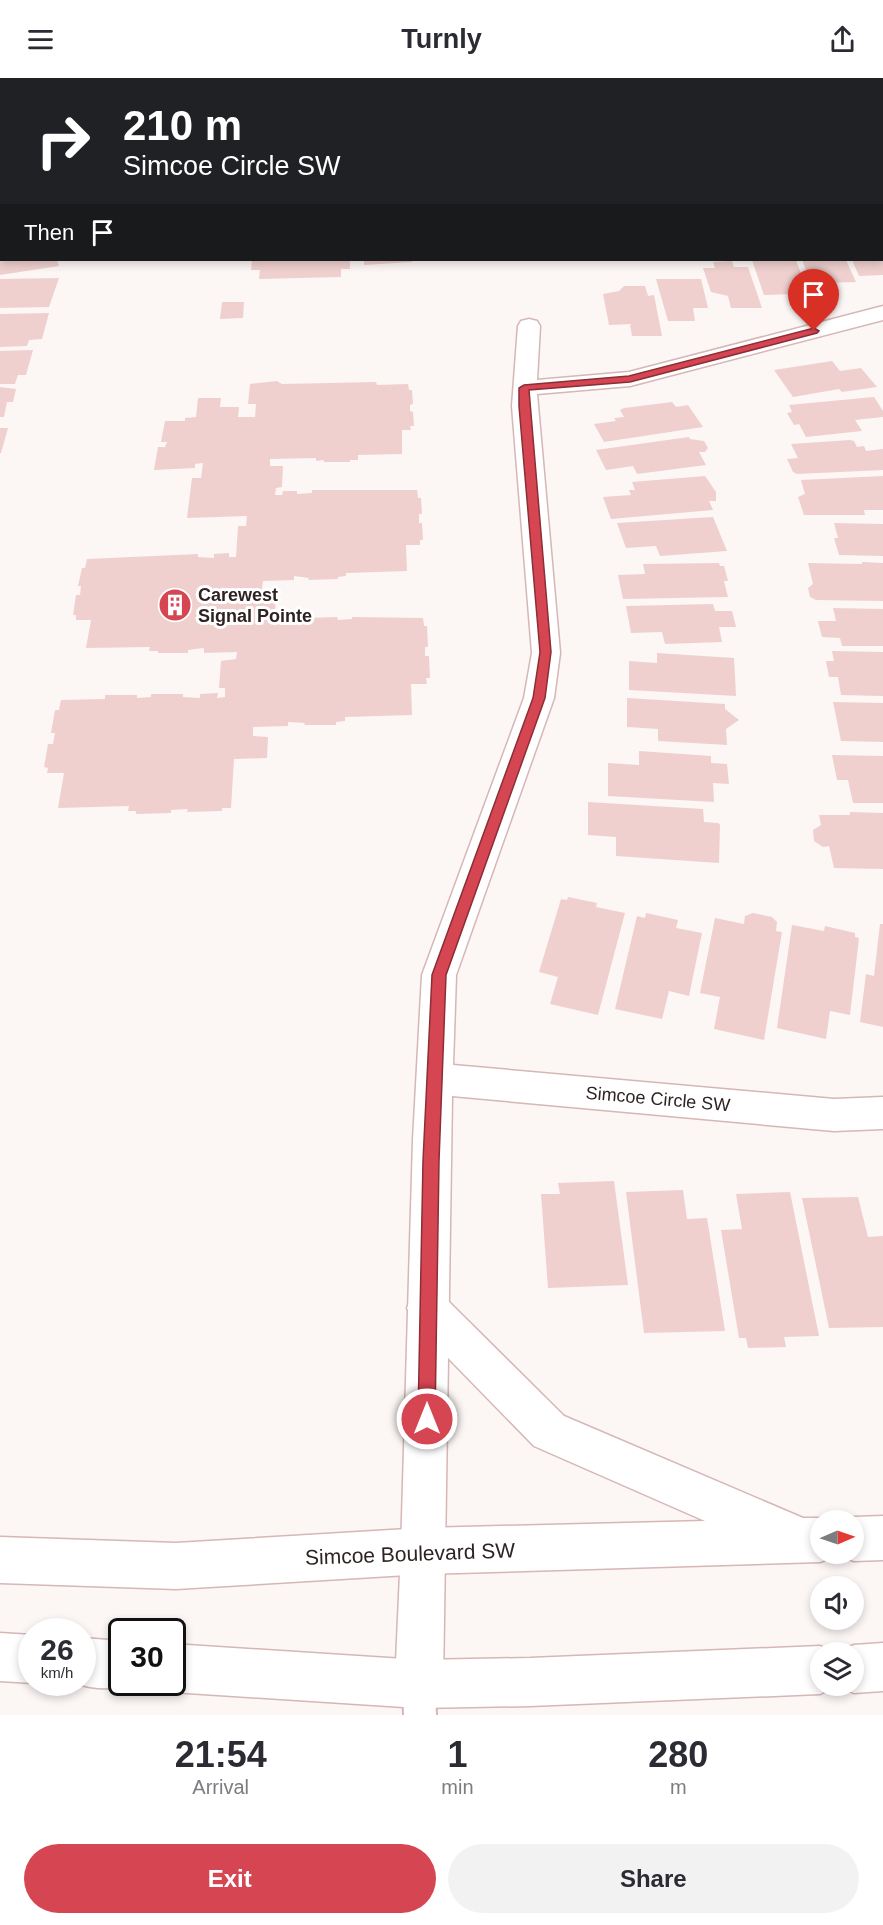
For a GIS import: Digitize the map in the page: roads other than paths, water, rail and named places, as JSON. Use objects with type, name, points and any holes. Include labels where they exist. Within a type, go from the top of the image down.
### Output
[{"type":"street","points":[[524,388],[630,379],[883,313]]},
{"type":"street","points":[[419,1699],[434,1079],[439,975],[536,708],[546,652],[524,406],[529,326]]},
{"type":"street","name":"Simcoe Circle SW","points":[[434,1079],[834,1115],[883,1113]]},
{"type":"street","points":[[428,1308],[549,1431],[810,1540]]},
{"type":"street","points":[[864,1539],[883,1538]]},
{"type":"street","name":"Simcoe Boulevard SW","points":[[0,1560],[176,1566],[424,1551],[810,1540]]},
{"type":"street","points":[[0,1657],[18,1658]]},
{"type":"street","points":[[864,1668],[883,1667]]},
{"type":"street","points":[[186,1670],[419,1699],[530,1682],[810,1670]]},
{"type":"place","name":"Carewest Signal Pointe","points":[[175,605]]}]
